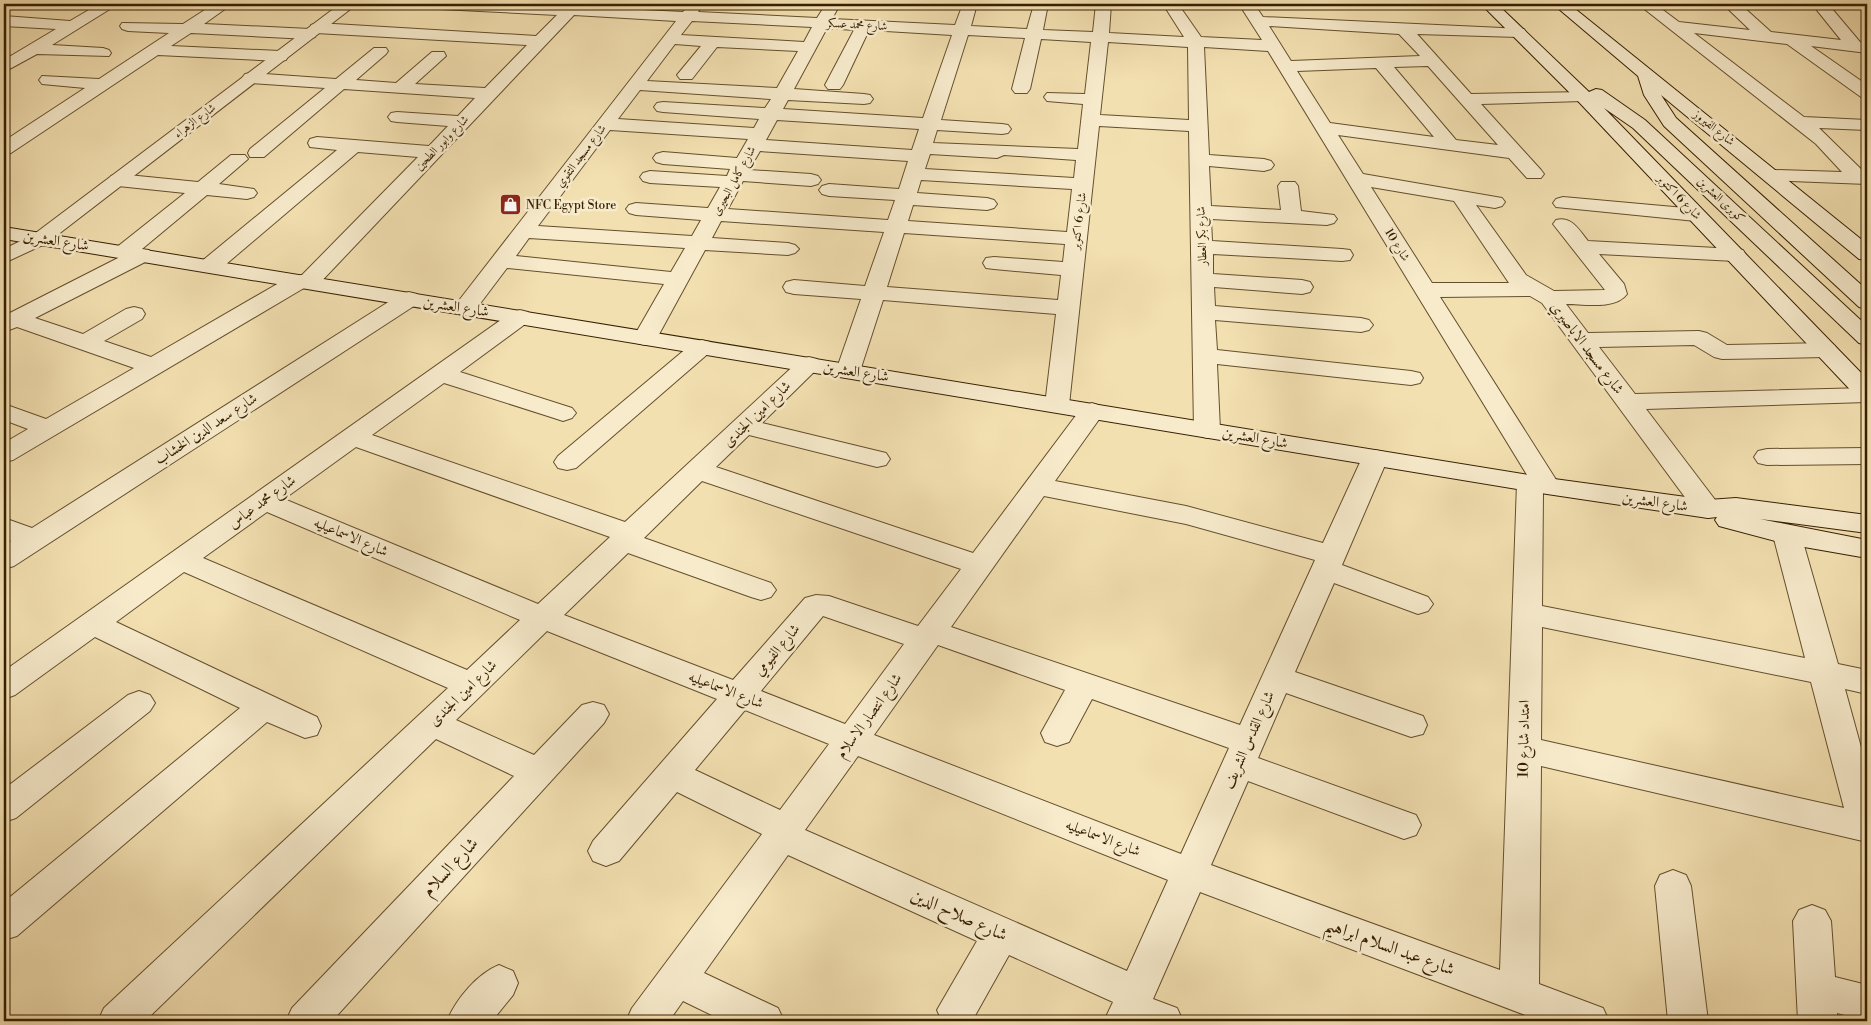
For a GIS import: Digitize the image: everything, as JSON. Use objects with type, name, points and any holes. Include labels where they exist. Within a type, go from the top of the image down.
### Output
[{"type":"street","points":[[4,68],[110,4]]},
{"type":"street","points":[[4,149],[224,4]]},
{"type":"street","name":"شارع الزهراء","points":[[4,257],[40,239],[348,4]]},
{"type":"street","name":"شارع محمد عسكر","points":[[440,4],[692,10],[822,23],[1274,46]]},
{"type":"street","name":"شارع كامل البحيرى","points":[[645,338],[833,4]]},
{"type":"street","points":[[848,371],[970,4]]},
{"type":"street","points":[[1021,89],[1041,4]]},
{"type":"street","name":"شارع 6 اكتوبر","points":[[1057,405],[1104,4]]},
{"type":"street","points":[[1171,4],[1196,42]]},
{"type":"street","name":"شارع 6 اكتوبر","points":[[1488,4],[1582,96],[1867,394]]},
{"type":"street","name":"شارع الفيروز","points":[[1560,4],[1775,176],[1867,254]]},
{"type":"street","points":[[1646,4],[1823,140],[1863,178]]},
{"type":"street","points":[[1731,4],[1767,37]]},
{"type":"street","points":[[1820,4],[1861,48]]},
{"type":"street","name":"شارع وابور الطحين","points":[[4,454],[152,366],[303,282],[433,152],[573,7]]},
{"type":"street","name":"شارع مسجد التقوي","points":[[465,308],[692,10]]},
{"type":"street","points":[[1358,10],[1373,28]]},
{"type":"street","points":[[892,26],[900,11]]},
{"type":"street","points":[[1252,12],[1373,28],[1518,32]]},
{"type":"street","name":"شارع 10","points":[[1252,12],[1426,290],[1539,485]]},
{"type":"street","points":[[4,21],[73,26]]},
{"type":"street","points":[[834,85],[864,25]]},
{"type":"street","points":[[128,26],[313,31],[540,41]]},
{"type":"street","points":[[1676,26],[1861,48]]},
{"type":"street","points":[[1404,29],[1534,174]]},
{"type":"street","points":[[670,40],[809,47]]},
{"type":"street","points":[[1790,40],[1867,93]]},
{"type":"street","points":[[686,76],[712,42]]},
{"type":"street","name":"شارع بكر العطار","points":[[1196,42],[1207,430]]},
{"type":"street","points":[[13,43],[103,53]]},
{"type":"street","points":[[153,50],[280,56]]},
{"type":"street","points":[[257,153],[380,51]]},
{"type":"street","points":[[400,88],[438,56]]},
{"type":"street","points":[[1286,66],[1433,61]]},
{"type":"street","points":[[1381,62],[1450,144]]},
{"type":"street","name":"كوبرى العشرين","points":[[1645,73],[1648,88],[1656,104],[1670,122],[1867,302]]},
{"type":"street","points":[[251,78],[489,94]]},
{"type":"street","name":"كوبرى العشرين","points":[[1564,78],[1609,102],[1640,124],[1867,338]]},
{"type":"street","points":[[48,80],[102,84]]},
{"type":"street","points":[[1848,80],[1867,81]]},
{"type":"street","points":[[635,85],[864,98]]},
{"type":"street","points":[[1467,99],[1582,96]]},
{"type":"street","points":[[1054,97],[1094,100]]},
{"type":"street","points":[[663,108],[930,124],[1006,141]]},
{"type":"street","points":[[398,117],[462,122]]},
{"type":"street","points":[[1799,122],[1867,125]]},
{"type":"street","points":[[12,124],[38,126]]},
{"type":"street","points":[[606,124],[757,139],[918,159],[1025,180],[1084,184]]},
{"type":"street","points":[[918,159],[1006,141],[1089,138],[1199,126]]},
{"type":"street","points":[[1324,128],[1516,153]]},
{"type":"street","points":[[317,143],[433,152]]},
{"type":"street","points":[[210,266],[354,146]]},
{"type":"street","points":[[663,158],[730,187],[896,227],[1077,239]]},
{"type":"street","points":[[10,322],[133,254],[202,188],[238,159]]},
{"type":"street","points":[[1200,160],[1264,165]]},
{"type":"street","points":[[1775,176],[1863,178]]},
{"type":"street","points":[[650,177],[730,187],[812,206]]},
{"type":"street","points":[[1356,179],[1495,202]]},
{"type":"street","points":[[118,180],[247,192]]},
{"type":"street","points":[[636,209],[730,187],[811,180]]},
{"type":"street","points":[[1020,199],[1025,180]]},
{"type":"street","points":[[1288,186],[1292,217]]},
{"type":"street","points":[[829,190],[987,204]]},
{"type":"street","name":"شارع مسجد الاباصيري","points":[[1460,196],[1518,280],[1541,293],[1580,340],[1708,509]]},
{"type":"street","points":[[1563,203],[1696,214]]},
{"type":"street","points":[[1201,212],[1327,219]]},
{"type":"street","points":[[1426,290],[1608,297],[1616,294],[1616,289],[1563,224]]},
{"type":"street","points":[[523,232],[788,249]]},
{"type":"street","name":"شارع العشرين","points":[[4,233],[1539,485],[1708,509],[1736,507],[1867,524]]},
{"type":"street","points":[[1202,247],[1342,255]]},
{"type":"street","points":[[1582,247],[1735,255]]},
{"type":"street","points":[[501,261],[678,279]]},
{"type":"street","points":[[994,263],[1074,269]]},
{"type":"street","points":[[1203,280],[1302,287]]},
{"type":"street","points":[[794,287],[1069,308]]},
{"type":"street","name":"شارع سعد الدين الخشاب","points":[[4,559],[409,299]]},
{"type":"street","points":[[1204,312],[1361,325]]},
{"type":"street","points":[[84,343],[134,314]]},
{"type":"street","name":"شارع محمد عباس","points":[[4,687],[520,317]]},
{"type":"street","points":[[10,322],[84,343],[152,366]]},
{"type":"street","points":[[1580,340],[1699,338],[1722,352],[1826,350]]},
{"type":"street","points":[[567,462],[702,347]]},
{"type":"street","points":[[1205,356],[1411,378]]},
{"type":"street","name":"شارع امين الجندى","points":[[118,1021],[808,364]]},
{"type":"street","points":[[442,374],[562,413]]},
{"type":"street","points":[[1627,402],[1867,394]]},
{"type":"street","points":[[4,411],[47,428]]},
{"type":"street","name":"شارع انتصار الاسلام","points":[[646,1021],[1092,411]]},
{"type":"street","points":[[744,426],[877,459]]},
{"type":"street","points":[[353,437],[627,537],[761,590]]},
{"type":"street","points":[[1767,457],[1867,456]]},
{"type":"street","name":"شارع القدس الشريف","points":[[1138,1011],[1190,872],[1375,458]]},
{"type":"street","points":[[697,470],[980,565]]},
{"type":"street","name":"امتداد شارع 10","points":[[1519,995],[1526,613],[1539,485]]},
{"type":"street","points":[[1037,486],[1183,513],[1256,532],[1328,562],[1418,604]]},
{"type":"street","name":"شارع الاسماعيليه","points":[[264,501],[543,618],[1190,872]]},
{"type":"street","name":"شارع العشرين","points":[[1708,509],[1741,524],[1787,535],[1867,548]]},
{"type":"street","points":[[4,526],[33,540]]},
{"type":"street","points":[[1524,749],[1867,828],[1787,535]]},
{"type":"street","points":[[181,560],[472,685]]},
{"type":"street","name":"شارع الفيومي","points":[[606,851],[816,606],[822,604],[928,636]]},
{"type":"street","points":[[1526,613],[1867,682]]},
{"type":"street","points":[[93,623],[305,726]]},
{"type":"street","points":[[928,636],[1084,685],[1243,752],[1404,825]]},
{"type":"street","points":[[1277,678],[1411,725]]},
{"type":"street","points":[[1057,733],[1084,685]]},
{"type":"street","points":[[4,808],[139,704]]},
{"type":"street","points":[[8,914],[264,706]]},
{"type":"street","name":"شارع السلام","points":[[306,1021],[593,714]]},
{"type":"street","points":[[432,723],[539,772]]},
{"type":"street","name":"شارع صلاح الدين","points":[[671,774],[784,833],[1001,934],[1138,1011]]},
{"type":"street","name":"شارع عبد السلام ابراهيم","points":[[1190,872],[1590,1021]]},
{"type":"street","points":[[1673,886],[1688,1021]]},
{"type":"street","points":[[1812,921],[1817,1005],[1867,1003]]},
{"type":"street","points":[[957,1010],[1001,934]]},
{"type":"street","points":[[677,979],[764,1021]]},
{"type":"street","points":[[467,1021],[499,983]]},
{"type":"place","name":"NFC Egypt Store","points":[[510,205]]}]
